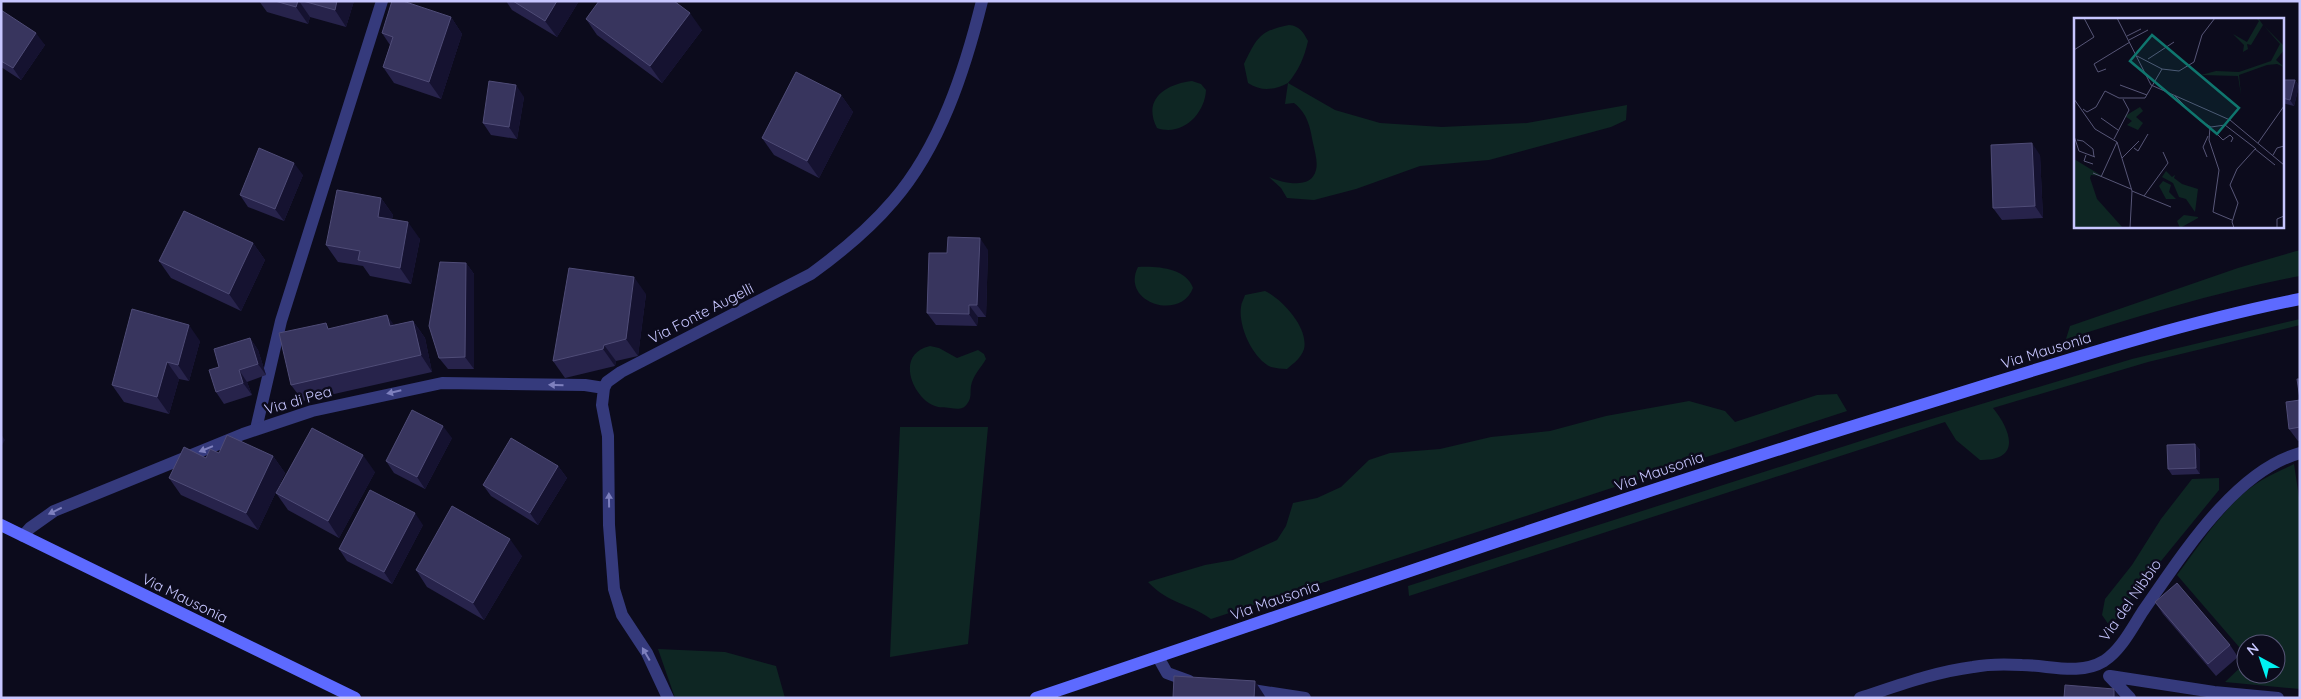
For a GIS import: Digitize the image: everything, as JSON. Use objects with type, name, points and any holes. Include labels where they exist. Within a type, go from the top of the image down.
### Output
[{"type":"main road","name":"Via Mausonia","points":[[1036,698],[1734,462],[2212,318],[2300,299]]},
{"type":"main road","name":"Via Mausonia","points":[[1,526],[355,698]]},
{"type":"street","points":[[256,429],[281,321],[382,1]]},
{"type":"street","name":"Via Fonte Augelli","points":[[604,388],[613,377],[621,372],[810,274],[831,259],[893,201],[918,166],[942,118],[966,57],[982,1]]},
{"type":"street","name":"Via di Pea","points":[[23,536],[30,528],[54,511],[256,429],[312,411],[442,383],[584,385],[604,388]]},
{"type":"street","points":[[604,388],[602,405],[608,436],[609,525],[614,589],[622,614],[647,653],[668,698]]},
{"type":"street","name":"Via del Nibbio","points":[[1860,698],[1919,679],[1973,666],[2022,665],[2077,669],[2095,665],[2109,657],[2120,646],[2180,558],[2240,486],[2272,464],[2300,453]]},
{"type":"street","points":[[1158,657],[1167,673],[1199,683]]},
{"type":"street","points":[[2095,665],[2110,676],[2130,698]]},
{"type":"street","points":[[2110,676],[2214,692],[2278,698]]},
{"type":"street","points":[[1235,688],[1305,698]]},
{"type":"green space","points":[[1289,25],[1301,30],[1308,41],[1301,64],[1288,83],[1268,89],[1253,86],[1248,83],[1244,64],[1260,37],[1271,30]]},
{"type":"green space","points":[[1192,81],[1201,84],[1206,90],[1205,99],[1197,115],[1183,126],[1175,129],[1157,128],[1152,109],[1159,95],[1173,86]]},
{"type":"green space","points":[[1288,83],[1335,110],[1380,123],[1442,127],[1527,123],[1627,105],[1626,120],[1611,127],[1489,160],[1420,166],[1356,189],[1314,200],[1287,198],[1281,188],[1269,177],[1288,183],[1302,183],[1313,177],[1317,164],[1308,121],[1294,103],[1285,104]]},
{"type":"green space","points":[[2300,250],[2300,276],[2211,296],[2066,339],[2070,326],[2238,268]]},
{"type":"green space","points":[[1138,267],[1162,268],[1178,272],[1189,281],[1193,288],[1186,298],[1176,304],[1165,306],[1154,303],[1144,298],[1137,290],[1135,279]]},
{"type":"green space","points":[[1265,291],[1286,307],[1293,315],[1302,332],[1304,341],[1303,352],[1287,369],[1271,367],[1264,363],[1253,350],[1244,332],[1241,306],[1245,295]]},
{"type":"green space","points":[[2300,319],[2300,325],[2148,362],[1993,408],[2008,434],[2009,443],[2007,450],[2002,455],[1993,459],[1980,460],[1956,440],[1945,422],[1409,596],[1408,586],[1898,429],[2132,359]]},
{"type":"green space","points":[[930,346],[939,348],[957,358],[978,350],[984,354],[986,359],[973,378],[970,400],[964,407],[957,409],[935,406],[927,401],[914,386],[910,366],[912,358],[919,351]]},
{"type":"green space","points":[[1837,394],[1847,411],[1211,619],[1164,595],[1148,582],[1205,565],[1233,560],[1277,540],[1286,526],[1293,503],[1317,498],[1341,487],[1369,460],[1390,453],[1440,449],[1491,437],[1550,431],[1606,416],[1689,401],[1725,411],[1735,422],[1817,395]]},
{"type":"green space","points":[[900,427],[988,427],[968,644],[890,657]]},
{"type":"green space","points":[[2294,464],[2300,504],[2300,689],[2246,684],[2286,684],[2286,634],[2236,634],[2236,643],[2177,575],[2216,523],[2237,499],[2262,480]]},
{"type":"green space","points":[[2219,478],[2219,490],[2121,610],[2111,628],[2102,615],[2105,599],[2132,565],[2161,519],[2192,479]]},
{"type":"green space","points":[[658,649],[725,652],[776,666],[785,698],[675,698]]},
{"type":"green space","points":[[2236,672],[2236,683],[2225,682]]},
{"type":"building","points":[[275,1],[298,1],[296,7]]},
{"type":"building","points":[[303,1],[337,1],[335,10]]},
{"type":"building","points":[[392,1],[403,1],[451,17],[429,82],[383,67],[393,37],[382,33]]},
{"type":"building","points":[[513,1],[557,1],[545,21]]},
{"type":"building","points":[[599,1],[674,1],[690,13],[650,66],[586,19]]},
{"type":"building","points":[[1,10],[36,33],[13,68],[1,61]]},
{"type":"building","points":[[796,72],[841,95],[807,161],[762,138]]},
{"type":"building","points":[[2284,80],[2295,80],[2290,100],[2284,98]]},
{"type":"building","points":[[489,81],[516,85],[509,127],[483,123]]},
{"type":"building","points":[[2032,143],[2035,206],[1993,208],[1991,145]]},
{"type":"building","points":[[259,148],[294,163],[275,209],[240,195]]},
{"type":"building","points":[[337,190],[381,198],[378,217],[408,222],[400,268],[358,260],[360,251],[326,245]]},
{"type":"building","points":[[184,211],[253,243],[229,294],[159,261]]},
{"type":"building","points":[[948,237],[980,238],[977,305],[969,305],[969,314],[927,313],[929,253],[947,253]]},
{"type":"building","points":[[440,262],[466,263],[465,357],[439,358],[429,326]]},
{"type":"building","points":[[569,268],[634,277],[626,339],[604,345],[603,349],[553,361]]},
{"type":"building","points":[[132,309],[189,325],[178,365],[167,362],[157,397],[112,385]]},
{"type":"building","points":[[387,315],[390,326],[413,321],[421,355],[291,385],[279,333],[326,323],[328,329]]},
{"type":"building","points":[[250,338],[258,364],[239,370],[243,383],[216,392],[209,370],[219,367],[214,349]]},
{"type":"building","points":[[2297,379],[2300,379],[2300,399]]},
{"type":"building","points":[[2300,400],[2300,427],[2289,429],[2286,402]]},
{"type":"building","points":[[412,410],[443,426],[417,477],[386,461]]},
{"type":"building","points":[[312,428],[363,455],[328,521],[276,493]]},
{"type":"building","points":[[227,435],[273,456],[246,513],[169,478],[184,447],[206,458],[210,449],[219,453]]},
{"type":"building","points":[[511,438],[558,466],[530,513],[483,485]]},
{"type":"building","points":[[2195,444],[2196,468],[2168,469],[2167,445]]},
{"type":"building","points":[[370,490],[415,513],[384,572],[339,549]]},
{"type":"building","points":[[452,506],[510,539],[473,603],[416,570]]},
{"type":"building","points":[[2177,583],[2230,645],[2208,664],[2155,602]]},
{"type":"building","points":[[1174,676],[1255,681],[1254,698],[1173,698]]},
{"type":"building","points":[[2065,685],[2114,689],[2114,698],[2064,698]]}]
